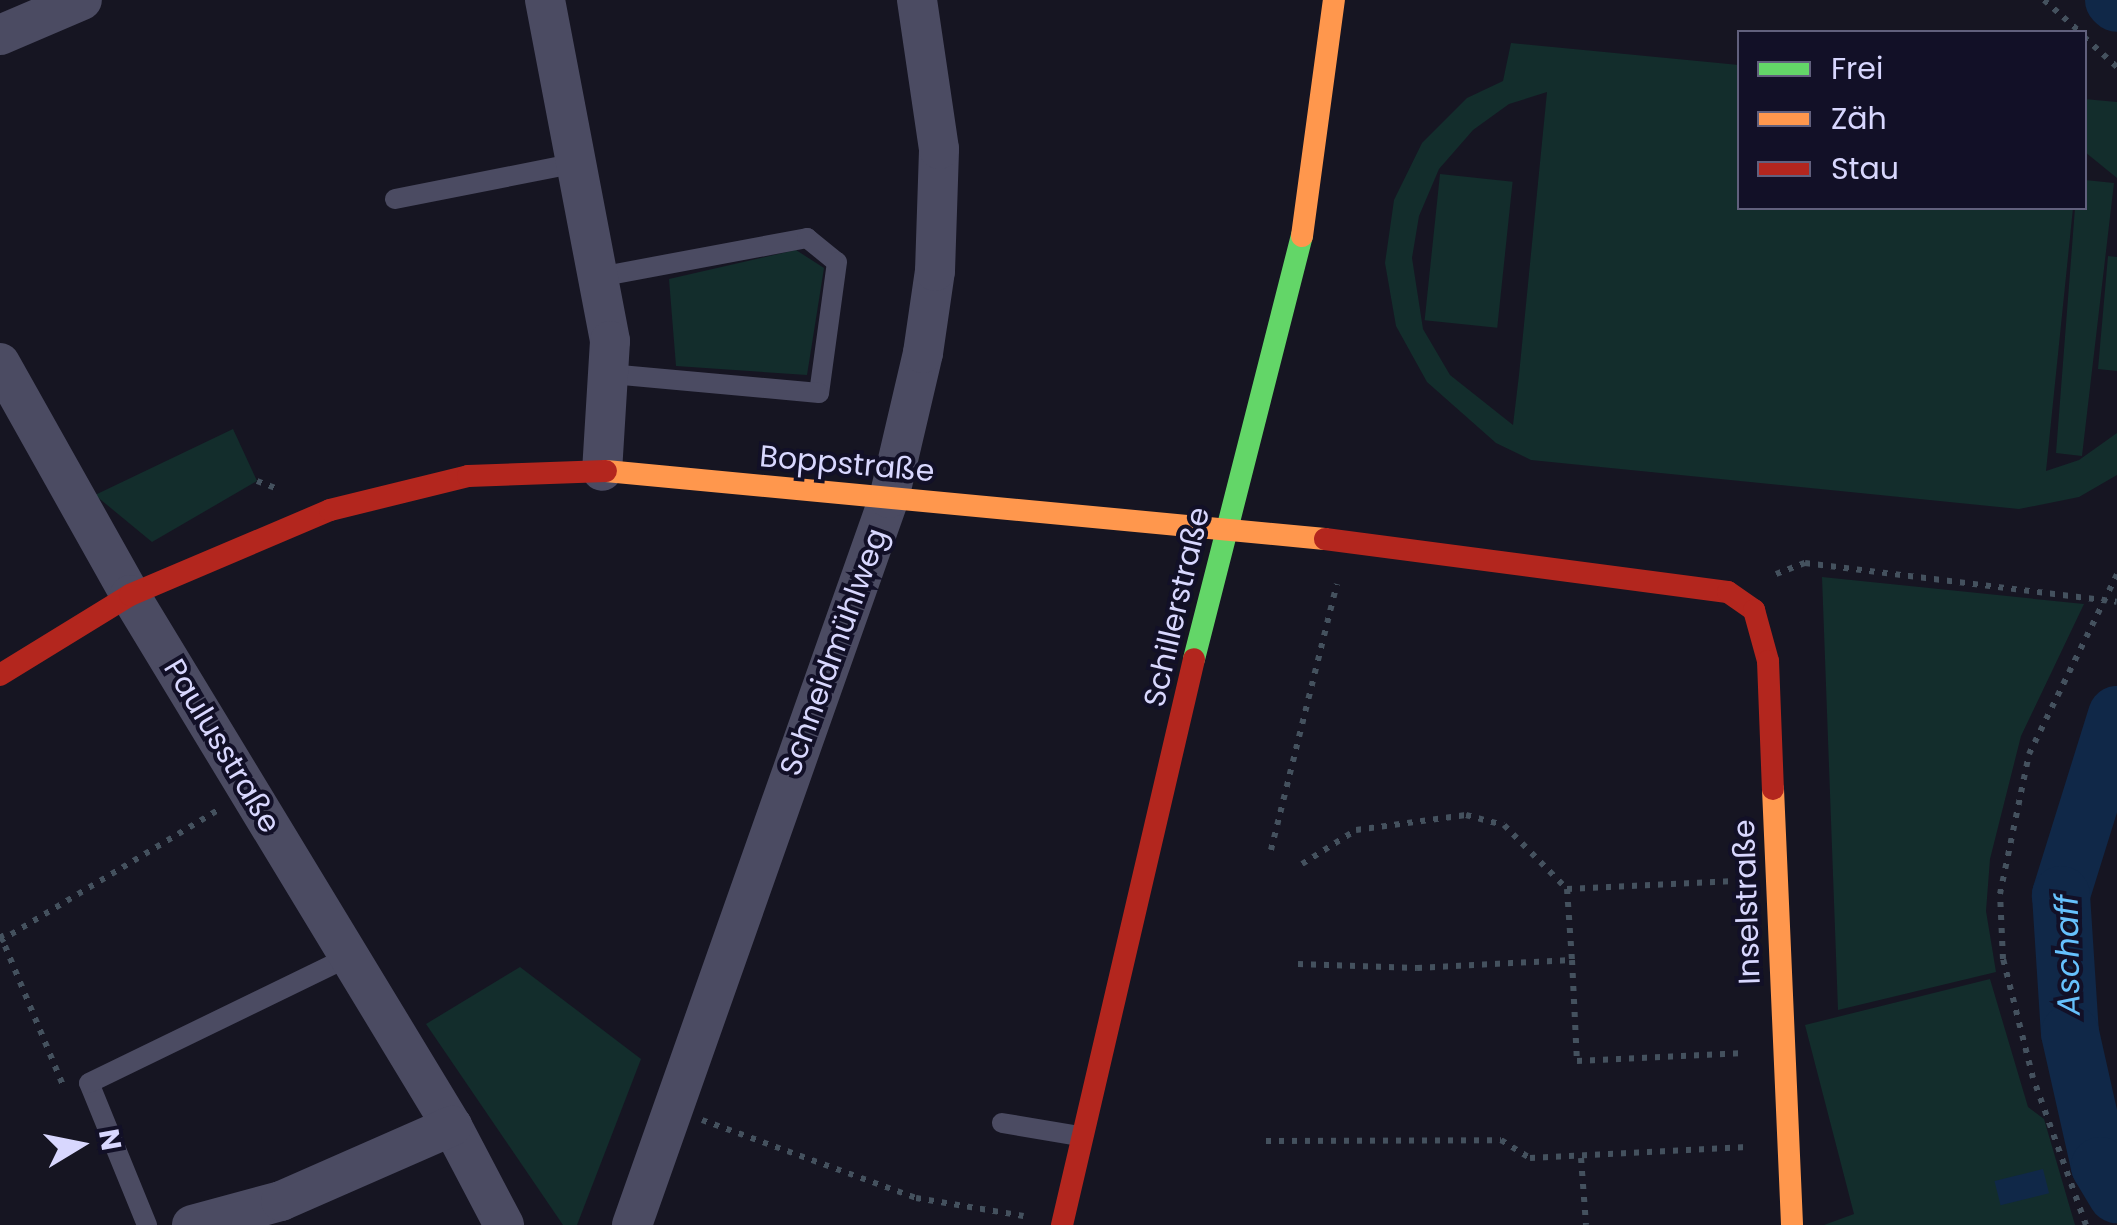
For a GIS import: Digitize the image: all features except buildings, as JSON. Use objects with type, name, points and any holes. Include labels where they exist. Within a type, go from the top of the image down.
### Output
[{"type":"street","points":[[0,36],[82,0]]},
{"type":"street","points":[[546,0],[610,341],[602,471]]},
{"type":"street","name":"Schneidmühlweg","points":[[632,1225],[889,498],[923,354],[938,218],[939,149],[917,0]]},
{"type":"street","name":"Schillerstraße","points":[[1063,1224],[1225,526],[1300,251],[1334,0]]},
{"type":"street","name":"Paulusstraße","points":[[0,363],[130,595],[452,1126],[504,1225]]},
{"type":"street","name":"Boppstraße","points":[[0,676],[130,595],[330,510],[468,476],[602,471],[1225,526],[1728,592]]},
{"type":"street","name":"Inselstraße","points":[[1728,592],[1754,610],[1768,661],[1792,1225]]},
{"type":"street","points":[[192,1225],[281,1200],[452,1126]]},
{"type":"lane","points":[[395,199],[577,163]]},
{"type":"lane","points":[[598,277],[808,238],[837,262],[819,393],[609,374]]},
{"type":"lane","points":[[146,1225],[89,1084],[350,956]]},
{"type":"lane","points":[[1002,1124],[1082,1136]]},
{"type":"path","points":[[2044,0],[2077,30]]},
{"type":"path","points":[[2087,39],[2117,66]]},
{"type":"path","points":[[1271,850],[1346,544]]},
{"type":"path","points":[[1728,592],[1805,563],[2117,602]]},
{"type":"path","points":[[2086,1225],[2032,1078],[2004,959],[2000,894],[2029,754],[2100,598],[2117,574]]},
{"type":"path","points":[[89,1084],[65,1090],[1,939],[250,792]]},
{"type":"path","points":[[1302,864],[1356,830],[1466,815],[1504,825],[1567,889],[1578,1062],[1783,1052]]},
{"type":"path","points":[[1567,889],[1776,879]]},
{"type":"path","points":[[1298,964],[1417,968],[1572,960]]},
{"type":"path","points":[[673,1110],[916,1198],[1063,1224]]},
{"type":"path","points":[[1266,1140],[1501,1140],[1530,1158],[1788,1145]]},
{"type":"path","points":[[1581,1158],[1586,1225]]},
{"type":"green space","points":[[1511,43],[1737,65],[1737,210],[2073,210],[2046,471],[2079,460],[2117,433],[2117,475],[2079,497],[2019,509],[1531,460],[1496,443],[1427,382],[1396,326],[1385,263],[1394,200],[1422,143],[1467,98],[1503,81]],"holes":[[[1547,92],[1513,425],[1450,375],[1423,329],[1412,258],[1419,216],[1439,169],[1473,130],[1509,104]]]},
{"type":"green space","points":[[2087,99],[2117,102],[2117,178],[2087,154]]},
{"type":"green space","points":[[1440,174],[1513,182],[1497,328],[1425,320]]},
{"type":"green space","points":[[2087,180],[2114,183],[2082,456],[2056,453],[2075,210],[2087,210]]},
{"type":"green space","points":[[796,250],[824,268],[807,375],[676,366],[669,279]]},
{"type":"green space","points":[[2108,256],[2117,257],[2117,371],[2098,369]]},
{"type":"green space","points":[[233,429],[257,481],[152,542],[95,495]]},
{"type":"green space","points":[[1822,577],[2084,604],[2021,736],[1990,859],[1986,911],[1996,972],[1838,1010]]},
{"type":"green space","points":[[520,967],[641,1059],[577,1225],[563,1225],[426,1024]]},
{"type":"green space","points":[[1990,979],[2028,1107],[2044,1119],[2075,1225],[1824,1225],[1854,1214],[1805,1025]]},
{"type":"water","points":[[2043,1169],[2049,1193],[2001,1205],[1994,1181]]},
{"type":"waterway","name":"Aschaff","points":[[2114,0],[2117,3]]},
{"type":"waterway","name":"Aschaff","points":[[2117,715],[2061,895],[2070,1033],[2100,1166],[2117,1194]]},
{"type":"traffic: fast","points":[[1194,659],[1302,236]]},
{"type":"traffic: slow","points":[[1302,236],[1334,0]]},
{"type":"traffic: slow","points":[[606,471],[1325,539]]},
{"type":"traffic: slow","points":[[1773,789],[1792,1225]]},
{"type":"traffic: jam","points":[[0,675],[130,595],[330,510],[468,476],[606,471]]},
{"type":"traffic: jam","points":[[1325,539],[1728,592],[1754,610],[1768,661],[1773,789]]},
{"type":"traffic: jam","points":[[1062,1225],[1194,659]]}]
